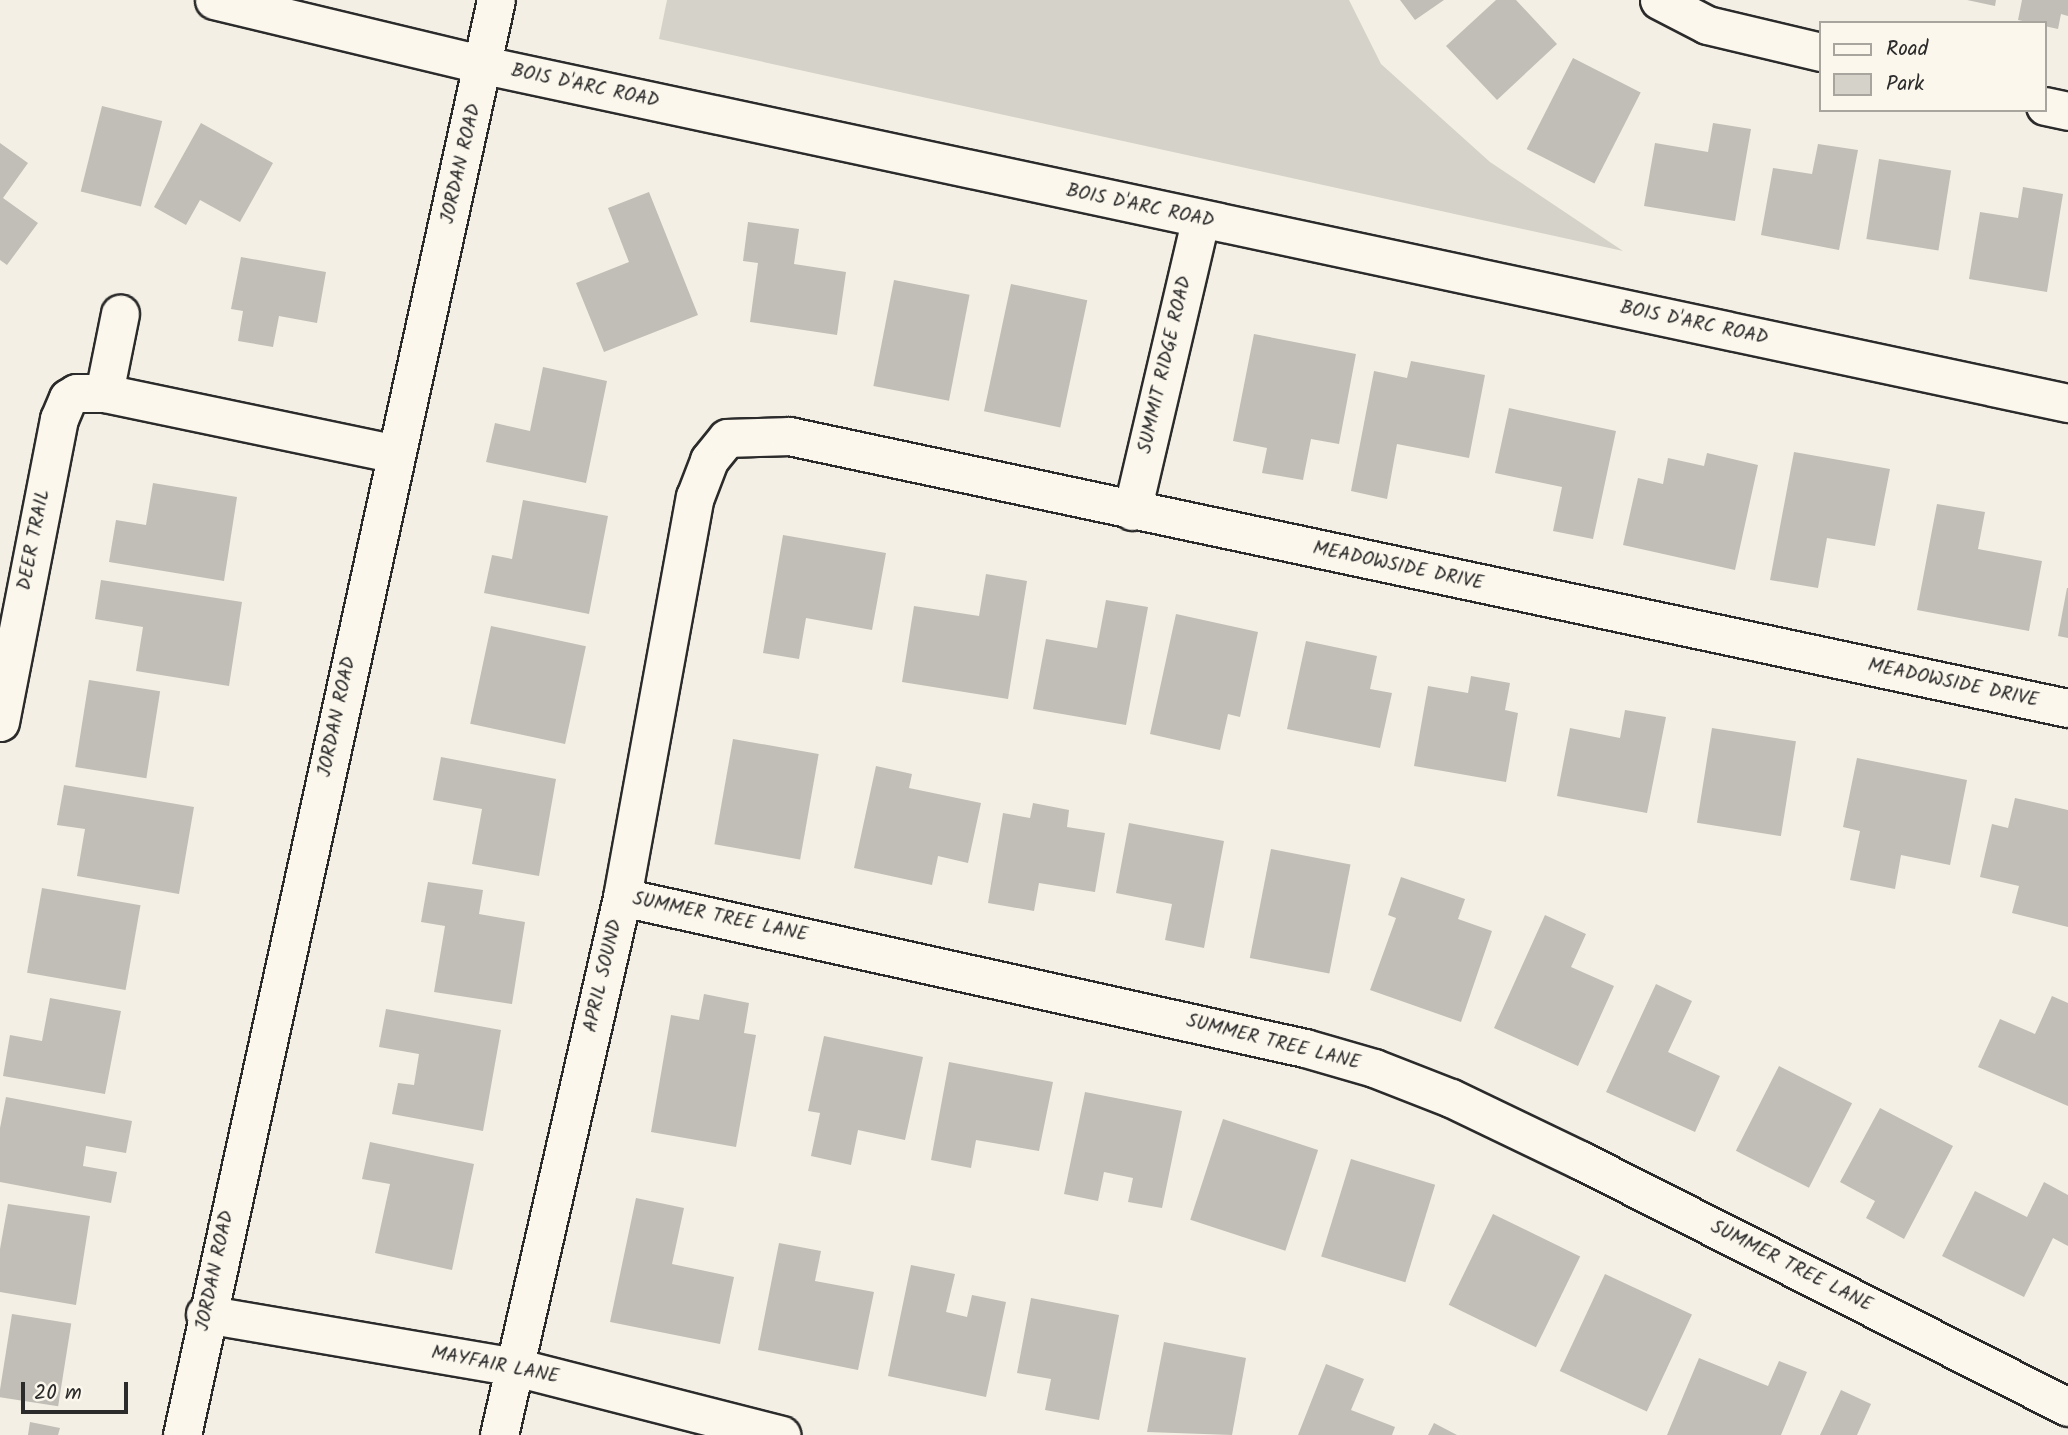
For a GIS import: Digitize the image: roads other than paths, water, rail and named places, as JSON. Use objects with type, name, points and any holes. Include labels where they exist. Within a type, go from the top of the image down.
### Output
[{"type":"street","name":"BOIS D'ARC ROAD","points":[[214,0],[484,65],[1200,220],[2068,402]]},
{"type":"street","name":"JORDAN ROAD","points":[[182,1435],[205,1314],[484,65],[496,0]]},
{"type":"street","points":[[1659,0],[1707,25],[1820,52]]},
{"type":"street","points":[[2047,106],[2068,111]]},
{"type":"street","name":"SUMMIT RIDGE ROAD","points":[[1132,511],[1200,220]]},
{"type":"street","points":[[104,393],[120,314]]},
{"type":"street","name":"DEER TRAIL","points":[[0,722],[62,408],[76,393],[104,393],[396,454]]},
{"type":"street","name":"MEADOWSIDE DRIVE","points":[[727,438],[789,436],[2068,708]]},
{"type":"street","name":"APRIL SOUND","points":[[499,1435],[622,897],[695,497],[709,460],[727,438]]},
{"type":"street","name":"SUMMER TREE LANE","points":[[622,897],[1305,1048],[1374,1069],[1451,1098],[1568,1154],[2068,1407]]},
{"type":"street","name":"MAYFAIR LANE","points":[[205,1314],[515,1367],[781,1435]]}]
